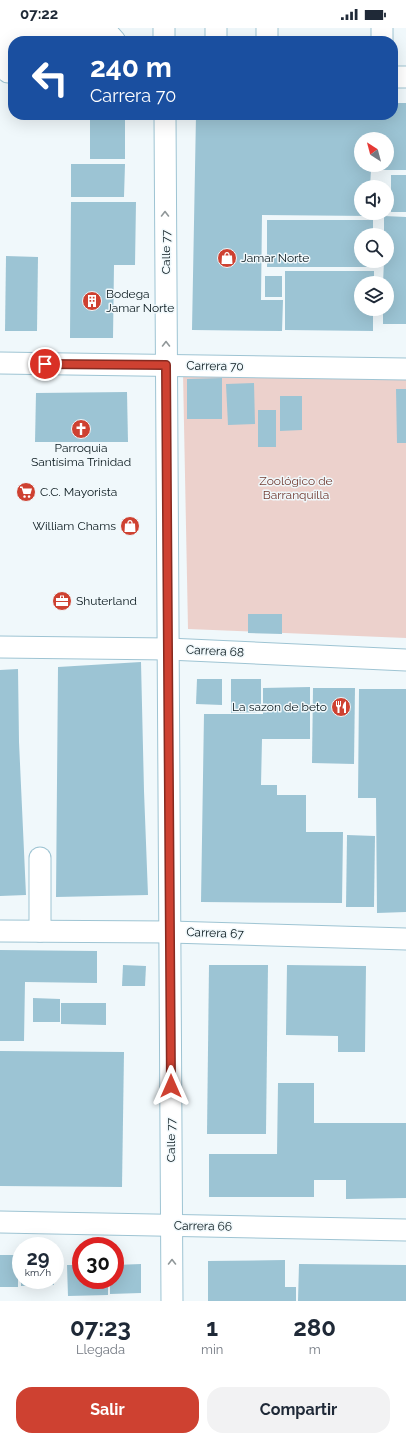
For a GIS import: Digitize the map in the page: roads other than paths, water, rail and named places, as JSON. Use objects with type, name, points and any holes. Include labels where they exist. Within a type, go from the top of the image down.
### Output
[{"type":"street","points":[[7,72],[4,32],[108,33],[111,36]]},
{"type":"street","name":"Calle 77","points":[[165,120],[172,1301]]},
{"type":"street","name":"Carrera 70","points":[[0,363],[406,369]]},
{"type":"street","name":"Carrera 68","points":[[0,647],[168,649],[406,660]]},
{"type":"street","points":[[40,858],[40,931]]},
{"type":"street","name":"Carrera 67","points":[[0,931],[170,932],[406,939]]},
{"type":"street","name":"Carrera 66","points":[[0,1222],[406,1230]]},
{"type":"place","name":"Jamar Norte","points":[[227,258]]},
{"type":"place","name":"Bodega Jamar Norte","points":[[92,301]]},
{"type":"place","name":"Parroquia Santísima Trinidad","points":[[81,429]]},
{"type":"place","name":"C.C. Mayorista","points":[[26,492]]},
{"type":"place","name":"William Chams","points":[[130,526]]},
{"type":"place","name":"Shuterland","points":[[62,601]]},
{"type":"place","name":"La sazon de beto","points":[[341,707]]},
{"type":"park label","name":"Zoológico de Barranquilla","points":[[296,488]]}]
